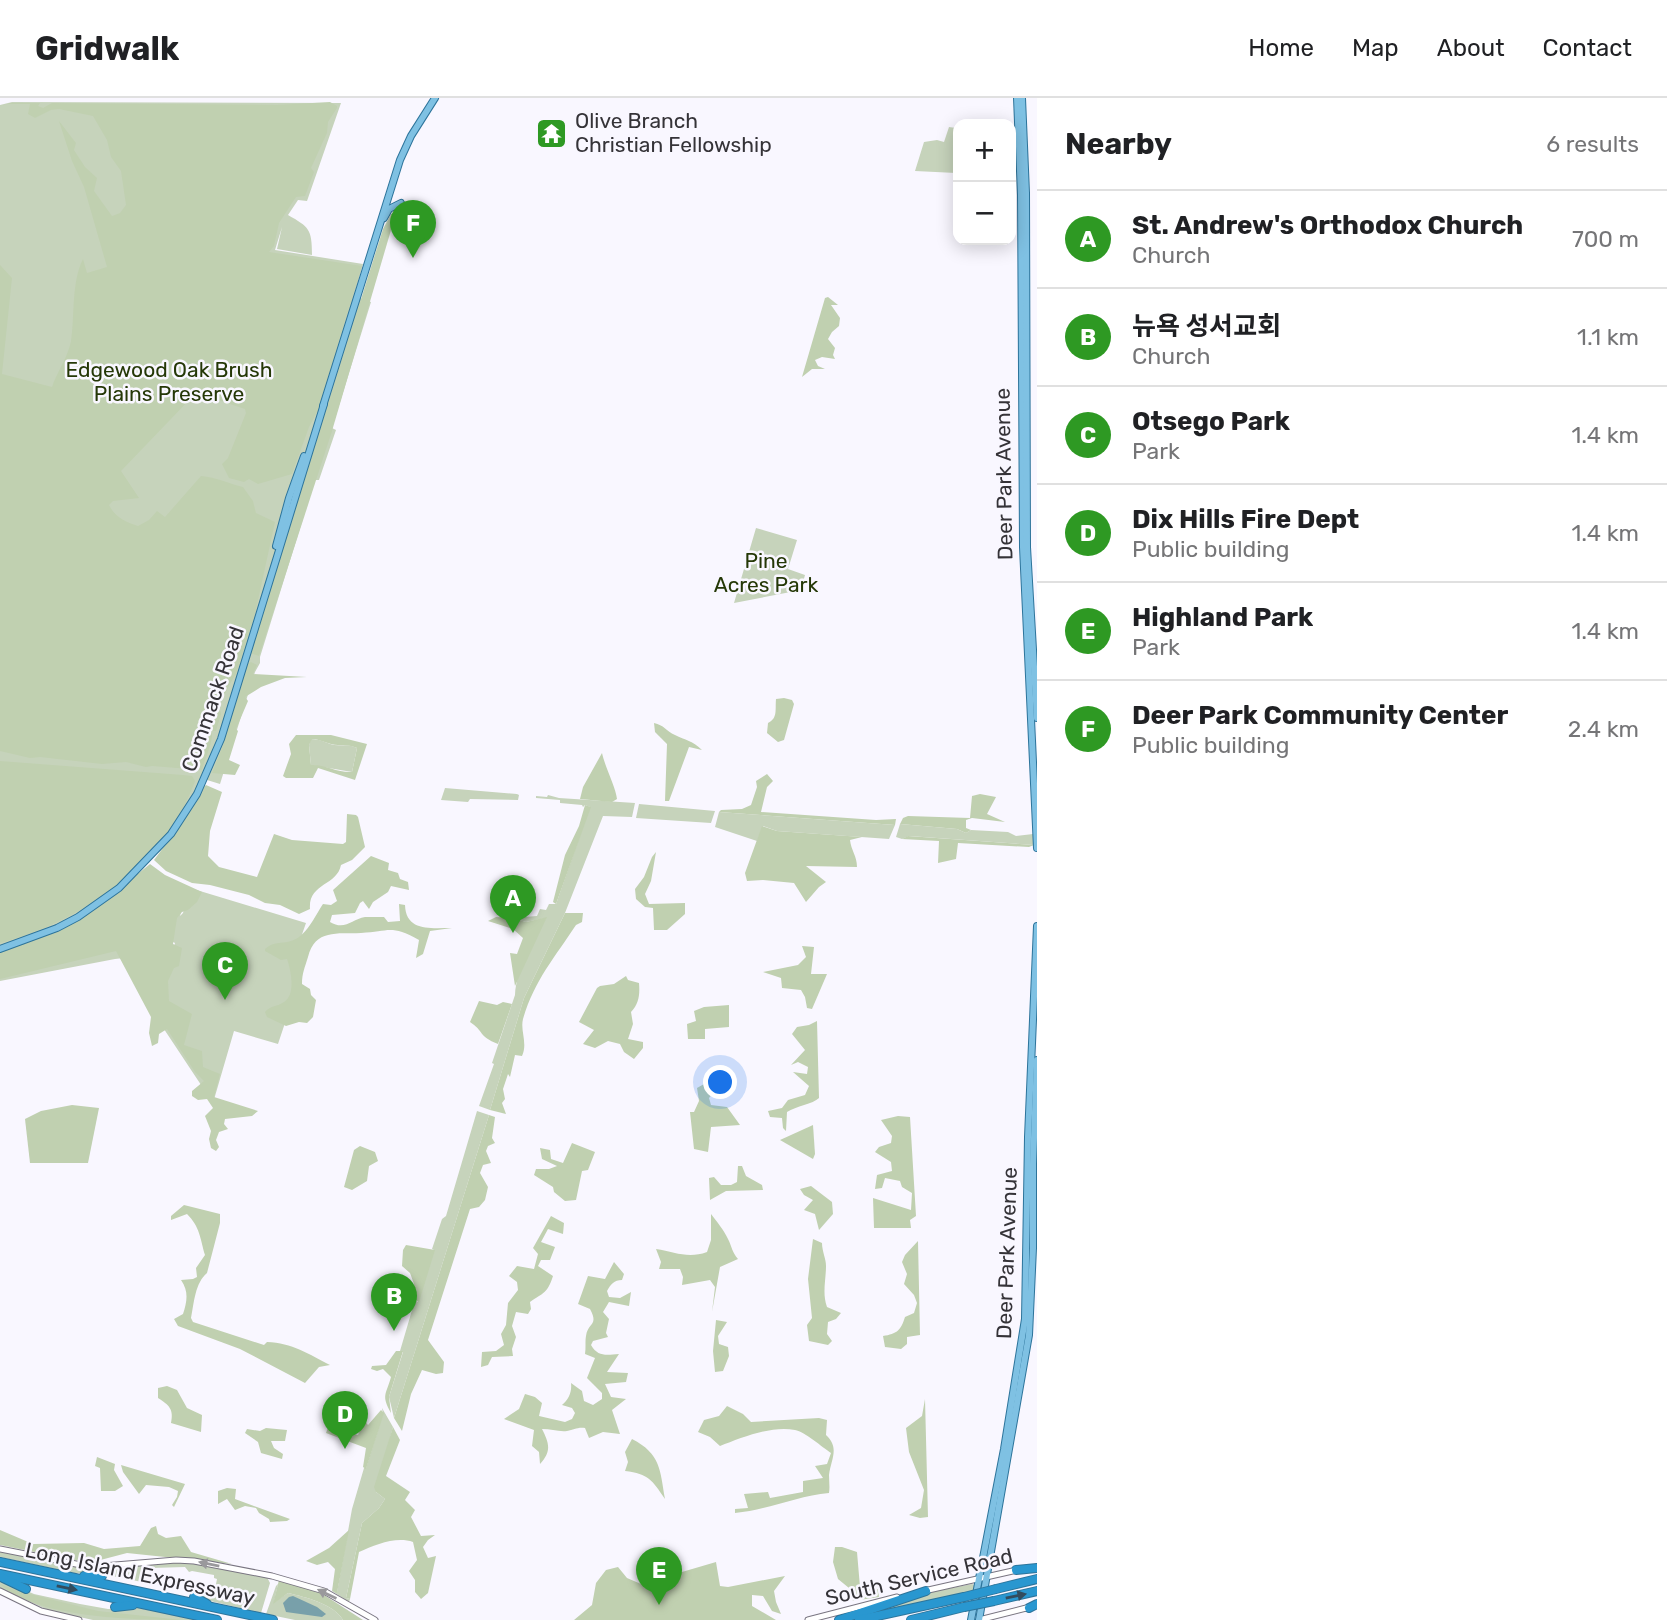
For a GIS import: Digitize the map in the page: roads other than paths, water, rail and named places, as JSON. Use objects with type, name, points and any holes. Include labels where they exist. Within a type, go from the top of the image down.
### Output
[{"type":"highway","name":"Long Island Expressway","points":[[0,1562],[273,1620]]},
{"type":"highway","points":[[1016,1570],[1037,1567]]},
{"type":"highway","points":[[54,1574],[102,1576]]},
{"type":"highway","name":"Long Island Expressway","points":[[0,1575],[217,1620]]},
{"type":"highway","points":[[0,1575],[26,1589]]},
{"type":"highway","points":[[859,1620],[1037,1579]]},
{"type":"highway","points":[[839,1620],[926,1591]]},
{"type":"highway","points":[[911,1620],[1037,1591]]},
{"type":"highway","points":[[194,1597],[207,1604],[243,1614]]},
{"type":"highway","points":[[115,1607],[154,1607]]},
{"type":"main road","name":"Commack Road","points":[[0,949],[49,932],[100,903],[138,871],[171,835],[197,794],[217,752],[404,152],[435,98]]},
{"type":"main road","name":"Deer Park Avenue","points":[[1020,98],[1023,548],[1037,848]]},
{"type":"main road","name":"Deer Park Avenue","points":[[1020,98],[1025,174],[1027,547],[1037,718]]},
{"type":"main road","points":[[1020,166],[1025,174]]},
{"type":"main road","points":[[381,222],[389,209],[401,203]]},
{"type":"main road","name":"Deer Park Avenue","points":[[979,1620],[1018,1380],[1027,1288],[1037,926]]},
{"type":"main road","name":"Deer Park Avenue","points":[[971,1620],[1028,1335],[1037,1060]]},
{"type":"main road","points":[[0,1549],[91,1567],[194,1561],[272,1576],[324,1591],[375,1620]]},
{"type":"main road","name":"South Service Road","points":[[808,1620],[1016,1570]]},
{"type":"main road","points":[[0,1591],[41,1611],[79,1620]]},
{"type":"main road","points":[[979,1620],[1034,1606]]},
{"type":"water","points":[[293,1596],[326,1614],[322,1617],[286,1612],[283,1603]]},
{"type":"place","name":"Olive Branch Christian Fellowship","points":[[552,133]]},
{"type":"place","name":"Deer Park Community Center","points":[[413,258]]},
{"type":"place","name":"St. Andrew's Orthodox Church","points":[[513,933]]},
{"type":"place","name":"Otsego Park","points":[[225,1000]]},
{"type":"place","name":"뉴욕 성서교회","points":[[394,1331]]},
{"type":"place","name":"Dix Hills Fire Dept","points":[[345,1449]]},
{"type":"place","name":"Highland Park","points":[[659,1605]]},
{"type":"park label","name":"Edgewood Oak Brush Plains Preserve","points":[[169,382]]},
{"type":"park label","name":"Pine Acres Park","points":[[766,573]]}]
